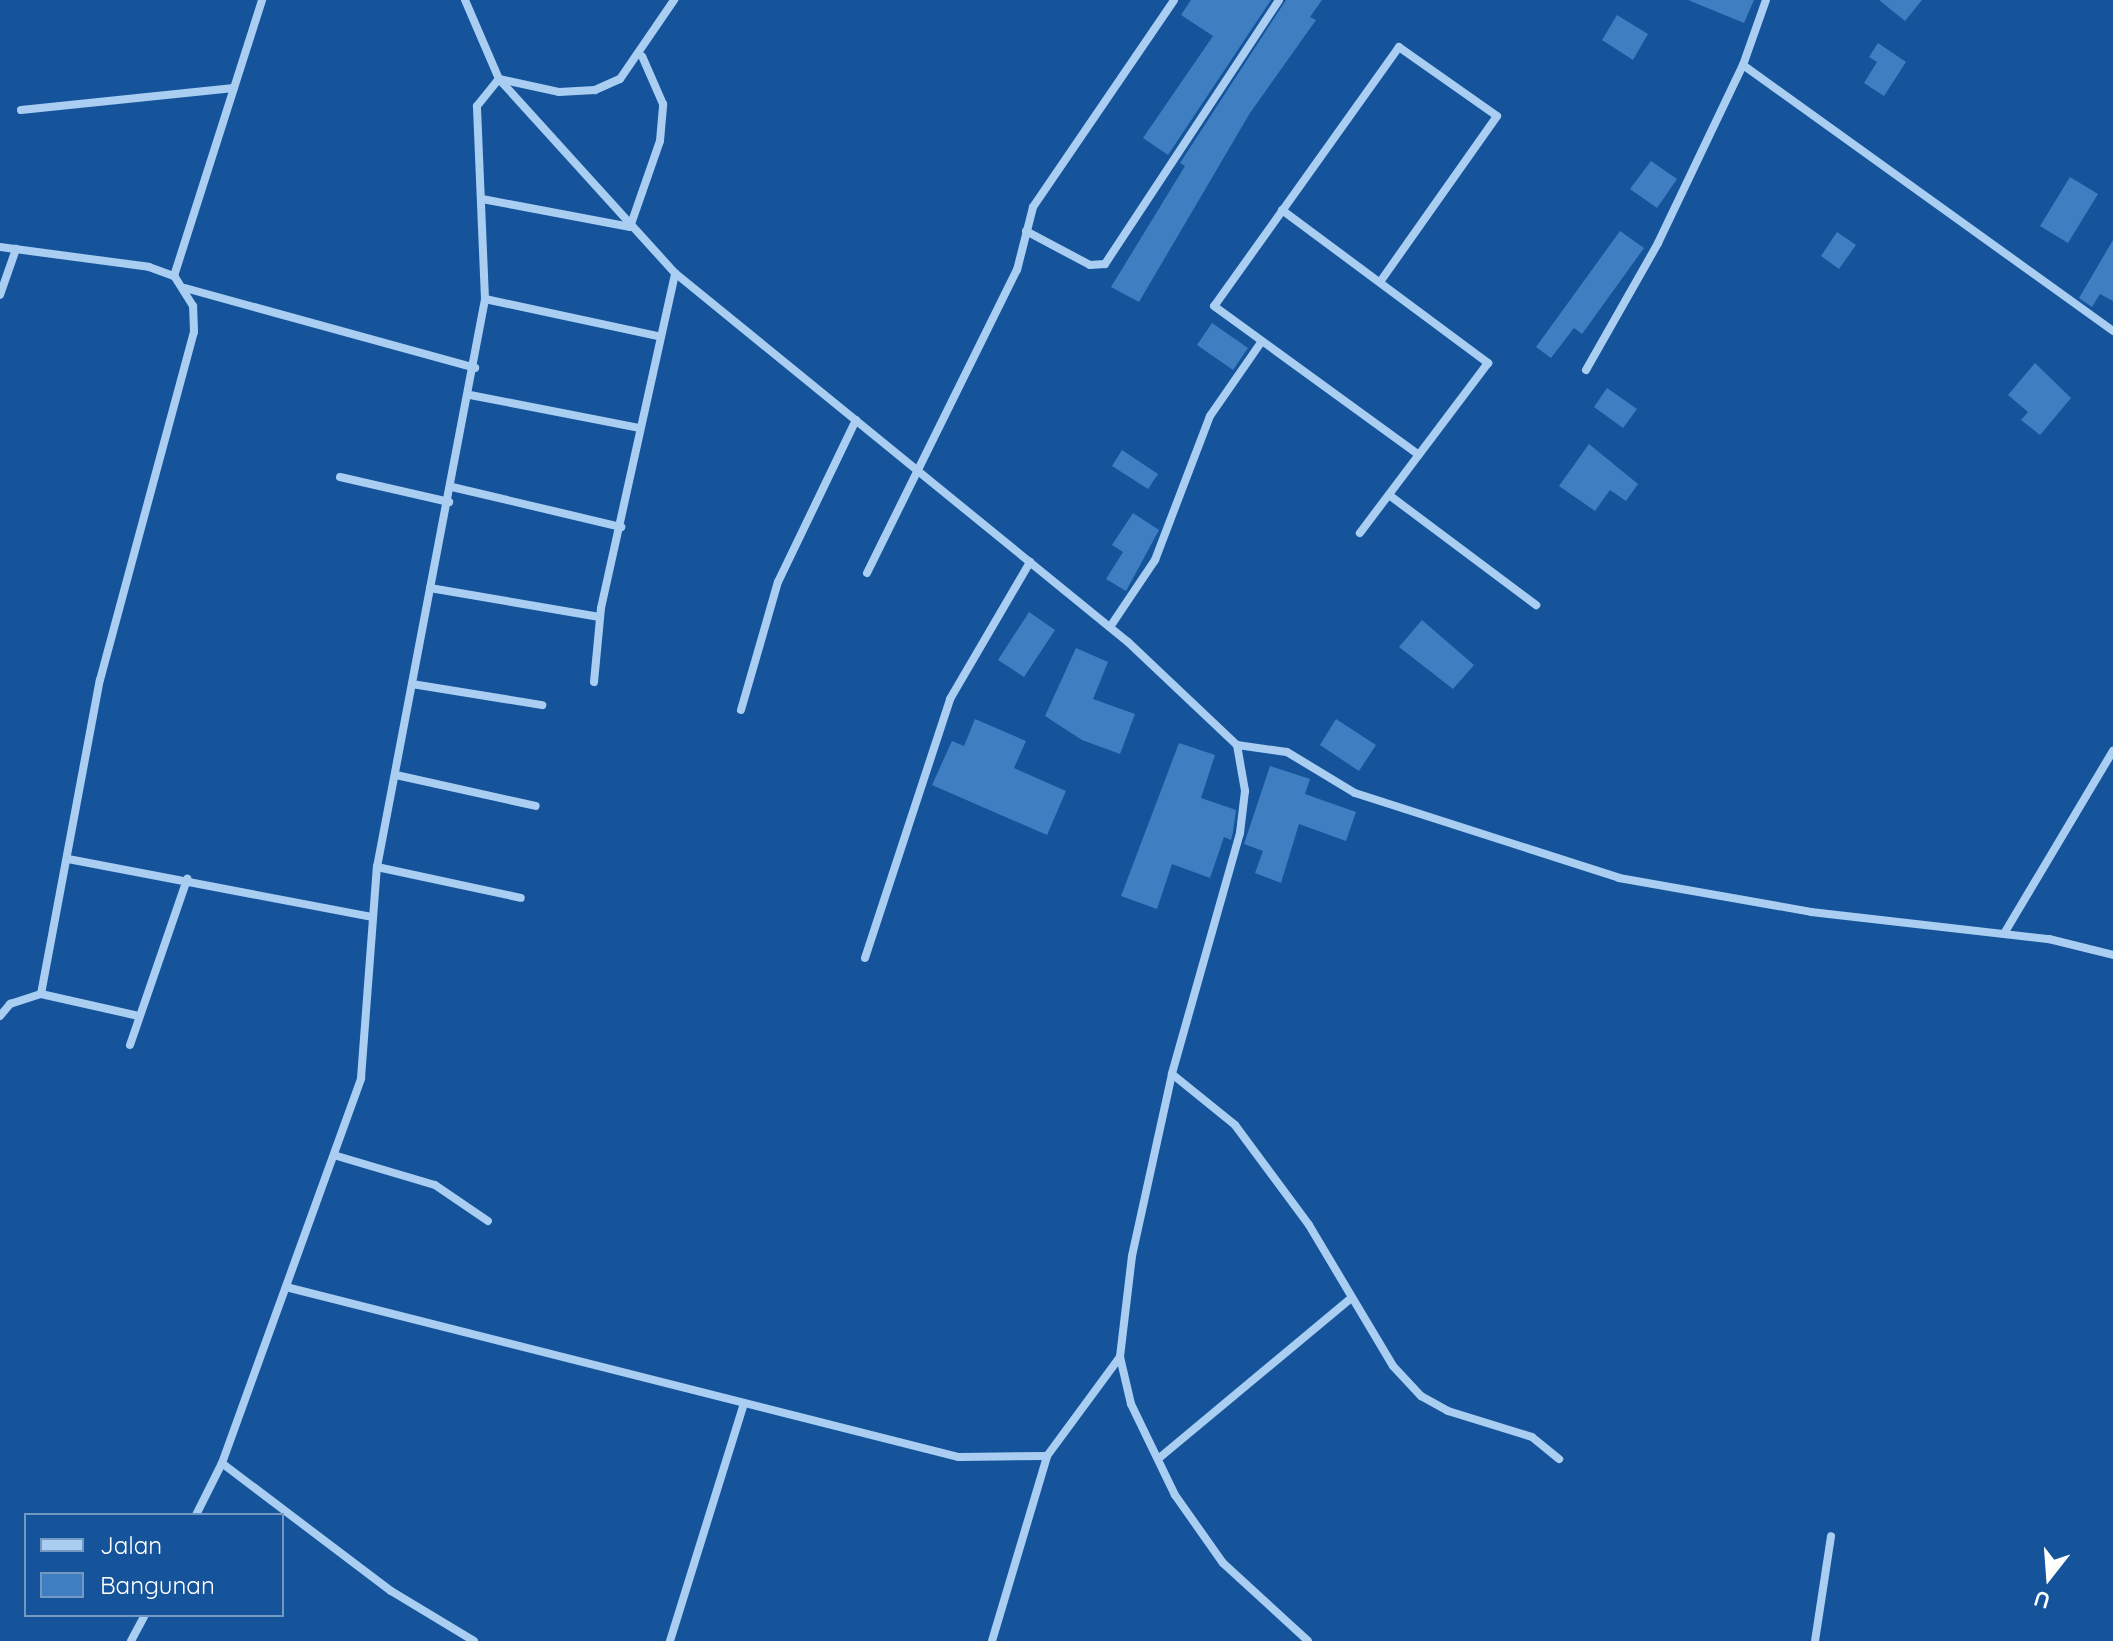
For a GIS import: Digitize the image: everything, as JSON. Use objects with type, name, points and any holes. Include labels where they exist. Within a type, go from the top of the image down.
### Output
[{"type":"street","points":[[174,276],[262,0]]},
{"type":"street","points":[[465,0],[499,79],[630,227],[675,273],[856,420],[918,466],[1110,627],[1237,745],[1287,752],[1355,793],[1619,878],[1811,912],[2005,932],[2113,955]]},
{"type":"street","points":[[499,79],[559,92],[595,90],[620,79],[642,56],[674,0]]},
{"type":"street","points":[[867,573],[1017,270],[1033,207],[1174,0]]},
{"type":"street","points":[[1026,231],[1090,265],[1105,264],[1279,0]]},
{"type":"street","points":[[1586,370],[1658,243],[1743,65],[1766,0]]},
{"type":"street","points":[[1380,282],[1497,116],[1399,47],[1214,306],[1419,455]]},
{"type":"street","points":[[630,227],[660,141],[663,104],[642,56]]},
{"type":"street","points":[[1743,65],[2113,331]]},
{"type":"street","points":[[197,1513],[222,1463],[337,1156],[366,1042],[371,917],[377,867],[470,395],[485,299],[477,106],[499,79]]},
{"type":"street","points":[[21,110],[234,88]]},
{"type":"street","points":[[482,199],[630,227]]},
{"type":"street","points":[[1282,210],[1488,363],[1360,533]]},
{"type":"street","points":[[0,247],[174,276],[185,288],[196,318],[100,680],[41,994]]},
{"type":"street","points":[[0,295],[16,249]]},
{"type":"street","points":[[594,682],[600,617],[658,336],[675,273]]},
{"type":"street","points":[[185,288],[475,368]]},
{"type":"street","points":[[485,299],[658,336]]},
{"type":"street","points":[[1110,627],[1155,560],[1210,416],[1262,341]]},
{"type":"street","points":[[470,395],[639,428]]},
{"type":"street","points":[[741,710],[778,582],[856,420]]},
{"type":"street","points":[[340,477],[449,502]]},
{"type":"street","points":[[452,487],[621,527]]},
{"type":"street","points":[[1389,495],[1536,605]]},
{"type":"street","points":[[865,958],[950,699],[1030,562]]},
{"type":"street","points":[[430,588],[600,617]]},
{"type":"street","points":[[412,684],[542,705]]},
{"type":"street","points":[[1237,745],[1245,791],[1240,833],[1172,1074],[1132,1256],[1120,1357],[1131,1404],[1158,1459],[1223,1563],[1308,1641]]},
{"type":"street","points":[[2005,932],[2113,751]]},
{"type":"street","points":[[396,775],[536,806]]},
{"type":"street","points":[[68,859],[187,879],[371,917]]},
{"type":"street","points":[[377,867],[521,898]]},
{"type":"street","points":[[130,1045],[187,879]]},
{"type":"street","points":[[0,1016],[10,1004],[41,994],[139,1016]]},
{"type":"street","points":[[1172,1074],[1235,1125],[1309,1225],[1393,1366],[1421,1396],[1448,1411],[1532,1437],[1559,1459]]},
{"type":"street","points":[[337,1156],[435,1185],[488,1221]]},
{"type":"street","points":[[286,1287],[959,1457],[1047,1456]]},
{"type":"street","points":[[1158,1459],[1351,1298]]},
{"type":"street","points":[[992,1641],[1047,1456],[1120,1357]]},
{"type":"street","points":[[670,1641],[744,1403]]},
{"type":"street","points":[[222,1463],[391,1591],[474,1641]]},
{"type":"street","points":[[1815,1641],[1831,1536]]},
{"type":"street","points":[[131,1641],[144,1617]]},
{"type":"building","points":[[1191,0],[1271,0],[1168,155],[1143,138],[1213,36],[1181,15]]},
{"type":"building","points":[[1286,0],[1322,0],[1310,17],[1316,20],[1250,113],[1139,302],[1111,287],[1185,166],[1180,163]]},
{"type":"building","points":[[1688,0],[1754,0],[1744,23]]},
{"type":"building","points":[[1879,0],[1922,0],[1905,21]]},
{"type":"building","points":[[1617,15],[1648,34],[1633,60],[1602,40]]},
{"type":"building","points":[[1878,43],[1906,62],[1884,96],[1864,83],[1877,62],[1869,57]]},
{"type":"building","points":[[1651,161],[1677,179],[1657,208],[1630,189]]},
{"type":"building","points":[[2070,177],[2098,194],[2068,243],[2040,226]]},
{"type":"building","points":[[1620,231],[1644,248],[1582,334],[1574,328],[1551,358],[1536,347]]},
{"type":"building","points":[[1837,232],[1856,245],[1839,269],[1821,256]]},
{"type":"building","points":[[2113,240],[2113,301],[2100,294],[2092,307],[2079,298]]},
{"type":"building","points":[[1212,323],[1248,348],[1233,370],[1197,345]]},
{"type":"building","points":[[2035,363],[2071,398],[2040,435],[2021,420],[2028,412],[2008,395]]},
{"type":"building","points":[[1607,388],[1637,409],[1623,428],[1594,407]]},
{"type":"building","points":[[1589,444],[1638,484],[1626,501],[1610,490],[1595,511],[1559,486]]},
{"type":"building","points":[[1122,450],[1158,474],[1148,489],[1112,466]]},
{"type":"building","points":[[1133,513],[1159,530],[1126,591],[1106,579],[1123,552],[1112,545]]},
{"type":"building","points":[[1029,612],[1055,630],[1024,677],[998,660]]},
{"type":"building","points":[[1422,620],[1474,665],[1453,689],[1399,647]]},
{"type":"building","points":[[1076,648],[1108,662],[1093,699],[1135,714],[1120,754],[1082,740],[1045,716]]},
{"type":"building","points":[[975,719],[1026,741],[1014,768],[1066,791],[1047,835],[932,785],[952,741],[964,746]]},
{"type":"building","points":[[1336,719],[1376,745],[1359,771],[1320,745]]},
{"type":"building","points":[[1179,743],[1215,755],[1201,798],[1236,810],[1231,840],[1224,837],[1210,878],[1172,864],[1157,909],[1121,896]]},
{"type":"building","points":[[1270,766],[1310,779],[1305,794],[1356,812],[1346,841],[1299,824],[1281,883],[1255,873],[1263,851],[1244,844]]}]
